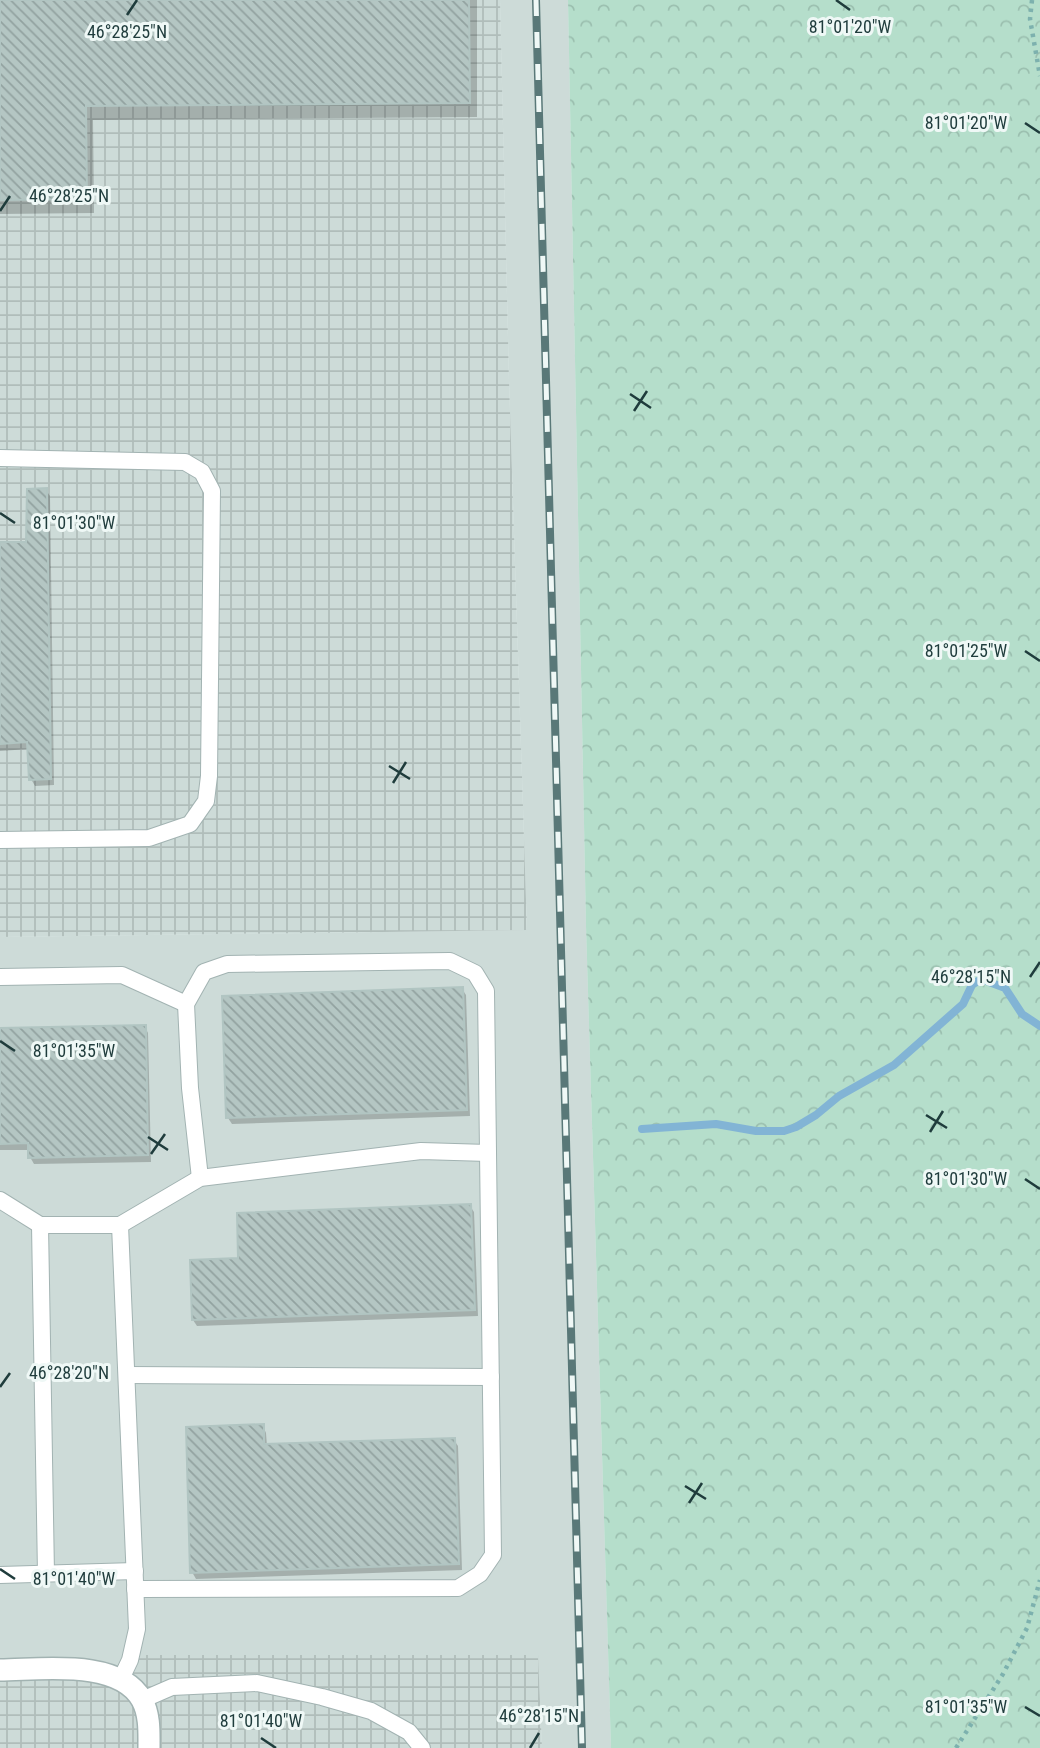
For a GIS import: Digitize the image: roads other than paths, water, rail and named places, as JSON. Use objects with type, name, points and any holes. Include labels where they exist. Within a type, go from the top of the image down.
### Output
[{"type":"street","points":[[0,1670],[86,1669],[110,1675],[130,1686],[142,1700],[149,1723],[149,1748]]},
{"type":"lane","points":[[0,458],[185,463],[202,472],[212,491],[209,776],[206,801],[190,824],[149,838],[0,840]]},
{"type":"lane","points":[[135,1589],[458,1588],[480,1574],[493,1555],[486,992],[475,973],[450,961],[227,964],[204,972],[186,1004],[190,1088],[200,1178]]},
{"type":"lane","points":[[0,977],[122,975],[186,1004]]},
{"type":"lane","points":[[0,1200],[40,1225],[120,1225],[200,1178],[421,1151],[488,1153]]},
{"type":"lane","points":[[40,1225],[46,1574]]},
{"type":"lane","points":[[120,1225],[137,1629],[130,1660],[120,1681]]},
{"type":"lane","points":[[127,1376],[491,1377]]},
{"type":"lane","points":[[0,1575],[135,1571]]},
{"type":"lane","points":[[142,1700],[172,1687],[257,1683],[322,1696],[371,1711],[409,1732],[422,1748]]},
{"type":"waterway","points":[[642,1129],[716,1124],[756,1131],[784,1131],[796,1127],[839,1096],[894,1065],[963,1004],[972,985],[981,979],[1005,988],[1022,1014],[1040,1026]]},
{"type":"railway","points":[[536,0],[582,1748]]}]
